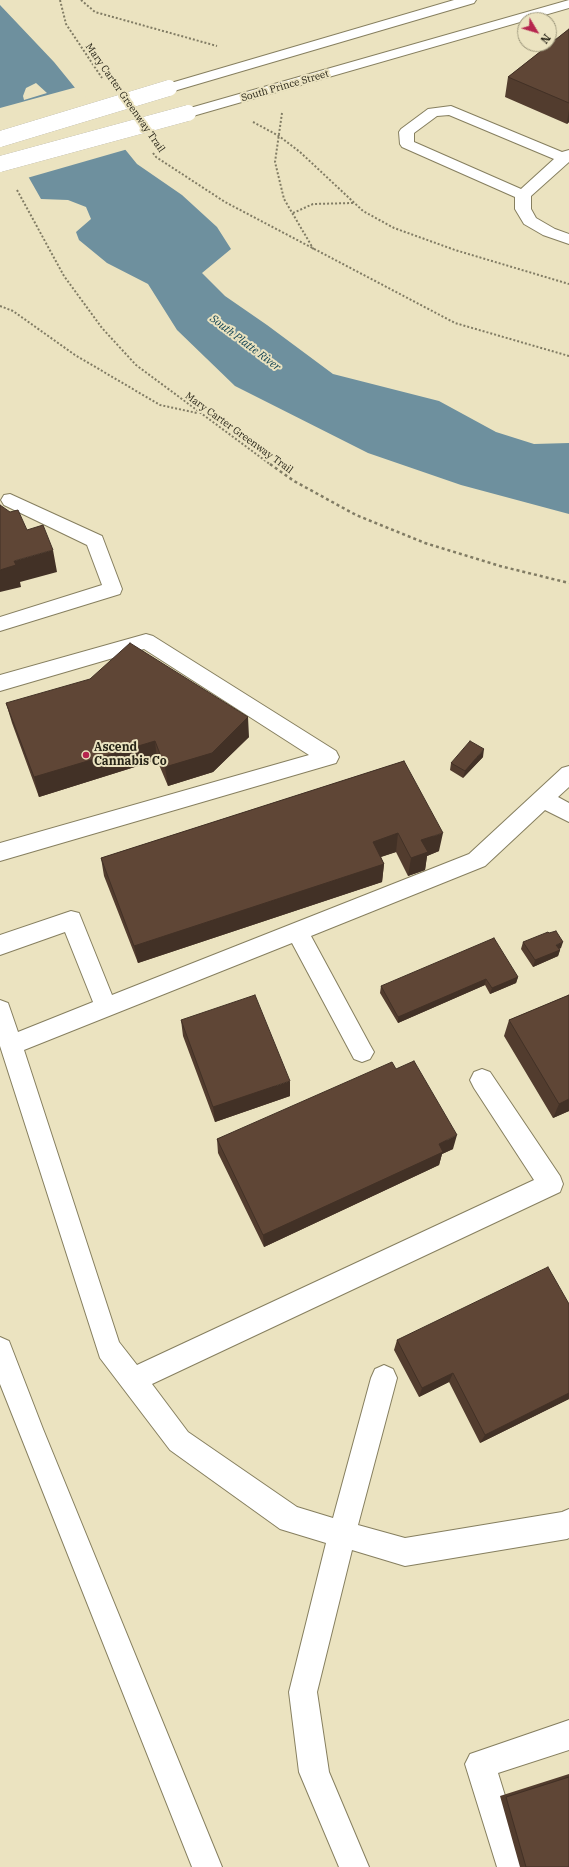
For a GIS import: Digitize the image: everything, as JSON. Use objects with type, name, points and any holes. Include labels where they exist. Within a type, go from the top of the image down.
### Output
[{"type":"main road","points":[[0,139],[169,88],[422,8],[469,0]]},
{"type":"main road","name":"South Prince Street","points":[[0,164],[188,113],[569,4]]},
{"type":"main road","points":[[523,195],[407,144],[406,132],[433,112],[451,110],[567,156],[523,195],[523,209],[530,221],[549,232],[569,240]]},
{"type":"main road","points":[[0,624],[113,589],[95,541],[10,500]]},
{"type":"main road","points":[[0,683],[146,641],[329,758],[0,852]]},
{"type":"main road","points":[[11,1045],[477,860],[569,774]]},
{"type":"main road","points":[[543,799],[569,813]]},
{"type":"main road","points":[[0,945],[71,920],[106,1007]]},
{"type":"main road","points":[[297,932],[362,1052]]},
{"type":"main road","points":[[0,1010],[109,1349],[179,1441],[290,1519],[404,1552],[566,1525],[569,1523]]},
{"type":"main road","points":[[133,1380],[552,1184],[482,1080]]},
{"type":"main road","points":[[0,1350],[36,1444],[207,1867]]},
{"type":"main road","points":[[354,1867],[314,1772],[303,1692],[342,1534],[384,1378]]},
{"type":"main road","points":[[512,1867],[480,1764],[569,1735]]},
{"type":"path","name":"Mary Carter Greenway Trail","points":[[60,0],[66,24],[102,78]]},
{"type":"path","points":[[81,0],[95,12],[217,46]]},
{"type":"path","points":[[281,111],[282,117],[275,162],[284,199],[315,250]]},
{"type":"path","points":[[248,119],[279,136],[300,152],[354,203],[364,211],[394,228],[455,250],[569,284]]},
{"type":"path","name":"Mary Carter Greenway Trail","points":[[152,150],[156,157],[225,202],[455,323],[569,356]]},
{"type":"path","name":"Mary Carter Greenway Trail","points":[[13,185],[22,198],[64,276],[102,328],[136,365],[200,414],[294,481],[356,515],[425,543],[500,566],[569,583]]},
{"type":"path","points":[[293,213],[313,204],[354,203]]},
{"type":"path","points":[[0,306],[12,311],[75,355],[160,405],[200,414]]},
{"type":"water","name":"South Platte River","points":[[0,5],[54,62],[137,164],[182,195],[217,227],[231,249],[202,273],[225,296],[333,374],[439,401],[496,432],[534,444],[569,443],[569,514],[461,485],[368,453],[235,386],[177,330],[148,284],[107,263],[79,240],[76,232],[91,219],[86,207],[68,200],[41,199],[0,127]],"holes":[[[36,83],[47,93],[24,100],[23,96],[26,88]]]},
{"type":"pier","points":[[77,87],[128,149],[27,178],[0,131],[0,108]]},
{"type":"building","points":[[569,29],[569,103],[508,77],[540,52],[557,52],[557,38]]},
{"type":"building","points":[[0,505],[10,512],[18,510],[27,530],[43,525],[53,550],[14,561],[16,565],[0,570]]},
{"type":"building","points":[[130,643],[248,717],[212,753],[165,767],[155,741],[34,777],[6,703],[90,679]]},
{"type":"building","points":[[470,741],[484,749],[465,771],[451,763]]},
{"type":"building","points":[[404,761],[443,833],[421,840],[428,852],[411,858],[398,833],[373,842],[384,864],[134,946],[101,858]]},
{"type":"building","points":[[556,931],[563,942],[556,945],[560,950],[535,960],[523,942],[548,932]]},
{"type":"building","points":[[494,938],[518,977],[492,988],[486,979],[398,1017],[381,986]]},
{"type":"building","points":[[255,995],[290,1081],[213,1107],[181,1020]]},
{"type":"building","points":[[569,995],[569,1099],[559,1104],[509,1020]]},
{"type":"building","points":[[414,1061],[457,1135],[439,1144],[443,1152],[263,1235],[217,1139],[392,1062],[396,1069]]},
{"type":"building","points":[[548,1267],[569,1304],[569,1393],[485,1435],[453,1373],[422,1388],[397,1340]]},
{"type":"building","points":[[569,1777],[569,1867],[526,1867],[506,1797]]},
{"type":"place","name":"Ascend Cannabis Co","points":[[86,755]]}]
